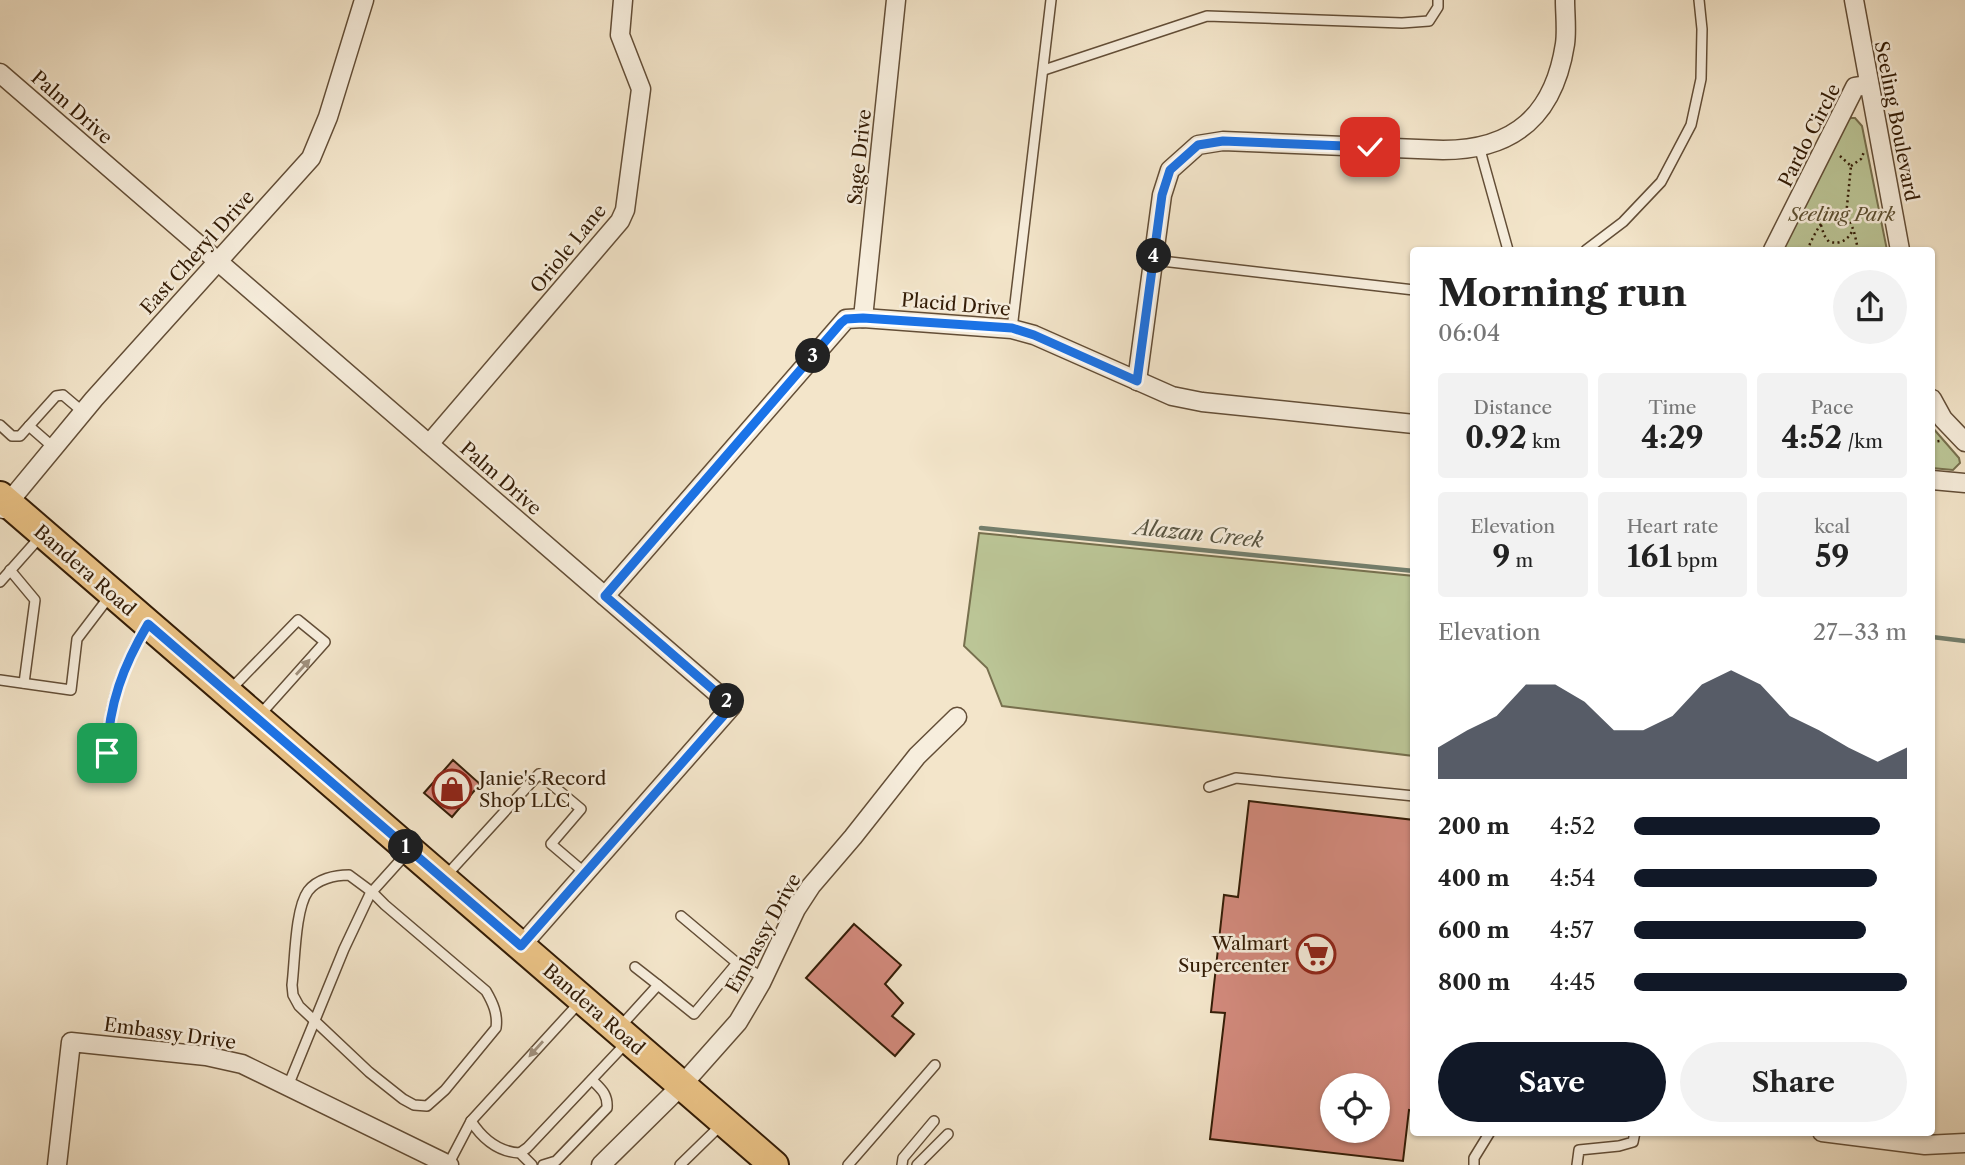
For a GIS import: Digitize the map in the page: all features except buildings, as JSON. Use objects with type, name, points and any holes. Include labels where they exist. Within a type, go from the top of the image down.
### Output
[{"type":"main road","name":"Bandera Road","points":[[3,504],[43,533],[774,1165]]},
{"type":"street","name":"East Cheryl Drive","points":[[3,504],[311,158],[328,117],[364,0]]},
{"type":"street","name":"Oriole Lane","points":[[429,444],[620,221],[625,209],[641,89],[620,35],[622,0]]},
{"type":"street","name":"Sage Drive","points":[[863,318],[896,0]]},
{"type":"street","points":[[1137,381],[1162,195],[1170,170],[1198,145],[1223,141],[1463,150],[1492,143],[1516,132],[1540,112],[1560,70],[1565,40],[1565,0]]},
{"type":"street","name":"Seeling Boulevard","points":[[1854,0],[1899,247]]},
{"type":"street","name":"Palm Drive","points":[[0,73],[732,706],[521,946]]},
{"type":"street","name":"Pardo Circle","points":[[1774,247],[1855,87],[1868,86]]},
{"type":"street","name":"Placid Drive","points":[[605,596],[846,319],[1012,328],[1034,335],[1172,396],[1202,402],[1410,424]]},
{"type":"street","points":[[1935,404],[1943,419],[1965,442]]},
{"type":"street","points":[[1935,480],[1965,483]]},
{"type":"street","name":"Embassy Drive","points":[[601,1165],[682,1085],[738,1022],[796,909],[811,886],[917,756],[957,717]]},
{"type":"street","name":"Embassy Drive","points":[[57,1165],[71,1042],[206,1056],[242,1064],[449,1165]]},
{"type":"street","points":[[1854,1136],[1925,1145],[1965,1143]]},
{"type":"lane","points":[[1012,328],[1052,0]]},
{"type":"lane","points":[[1044,70],[1207,16],[1402,23],[1429,21],[1438,6],[1438,0]]},
{"type":"lane","points":[[1590,247],[1623,222],[1661,182],[1691,125],[1701,79],[1702,29],[1699,0]]},
{"type":"lane","points":[[1479,146],[1507,247]]},
{"type":"lane","points":[[1153,260],[1410,290]]},
{"type":"lane","points":[[0,425],[12,436],[20,436],[56,396],[63,395],[83,412]]},
{"type":"lane","points":[[29,426],[53,447]]},
{"type":"lane","points":[[0,582],[43,533]]},
{"type":"lane","points":[[10,570],[34,600],[24,683]]},
{"type":"lane","points":[[0,680],[71,690],[77,639],[112,593]]},
{"type":"lane","points":[[228,693],[298,620],[325,642],[257,718]]},
{"type":"lane","points":[[110,773],[107,753],[108,728],[117,688],[131,653],[148,624]]},
{"type":"lane","points":[[443,879],[539,774],[581,809],[551,844],[585,873]]},
{"type":"lane","points":[[1209,787],[1236,778],[1410,796]]},
{"type":"lane","points":[[288,1086],[344,949],[372,892],[410,850]]},
{"type":"lane","points":[[349,874],[372,892],[486,991],[498,1018],[496,1028],[445,1090],[426,1106],[414,1105],[403,1099],[369,1072],[299,1006],[293,995],[300,908],[309,889],[333,876],[349,874]]},
{"type":"lane","points":[[681,916],[737,963],[763,976]]},
{"type":"lane","points":[[635,967],[694,1014],[737,963]]},
{"type":"lane","points":[[471,1121],[478,1132],[495,1146],[514,1153],[520,1153],[527,1148],[592,1080],[658,985]]},
{"type":"lane","points":[[449,1165],[471,1121],[582,999]]},
{"type":"lane","points":[[848,1165],[934,1065]]},
{"type":"lane","points":[[543,1165],[556,1161],[607,1108],[604,1092],[592,1080]]},
{"type":"lane","points":[[902,1165],[904,1158],[934,1121]]},
{"type":"lane","points":[[680,1165],[724,1122]]},
{"type":"lane","points":[[917,1165],[948,1134]]},
{"type":"lane","points":[[1474,1165],[1474,1158],[1488,1136]]},
{"type":"lane","points":[[1577,1165],[1579,1150],[1619,1146],[1633,1142],[1634,1136]]},
{"type":"lane","points":[[520,1153],[532,1165]]},
{"type":"path","points":[[1828,139],[1838,142],[1841,158],[1852,166],[1846,216]]},
{"type":"path","points":[[1809,247],[1825,219],[1834,213],[1846,216],[1854,229],[1857,247]]},
{"type":"path","points":[[1821,225],[1829,242],[1836,243],[1844,242],[1854,229]]},
{"type":"green space","name":"Seeling Park","points":[[1855,118],[1862,126],[1886,247],[1784,247],[1846,121]]},
{"type":"green space","points":[[1935,430],[1959,458],[1960,463],[1953,470],[1935,468]]},
{"type":"green space","points":[[979,533],[1410,576],[1410,756],[1002,706],[987,668],[964,646]]},
{"type":"waterway","name":"Alazan Creek","points":[[981,528],[1410,571]]},
{"type":"waterway","name":"Alazan Creek","points":[[1935,637],[1965,641]]},
{"type":"place","name":"Janie's Record Shop LLC","points":[[452,789]]},
{"type":"place","name":"Walmart Supercenter","points":[[1316,954]]},
{"type":"route","points":[[107,753],[108,728],[117,688],[131,653],[148,624],[521,946],[732,706],[605,596],[841,323],[846,319],[863,318],[1012,328],[1034,335],[1137,381],[1162,195],[1170,170],[1198,145],[1223,141],[1370,147]]}]
